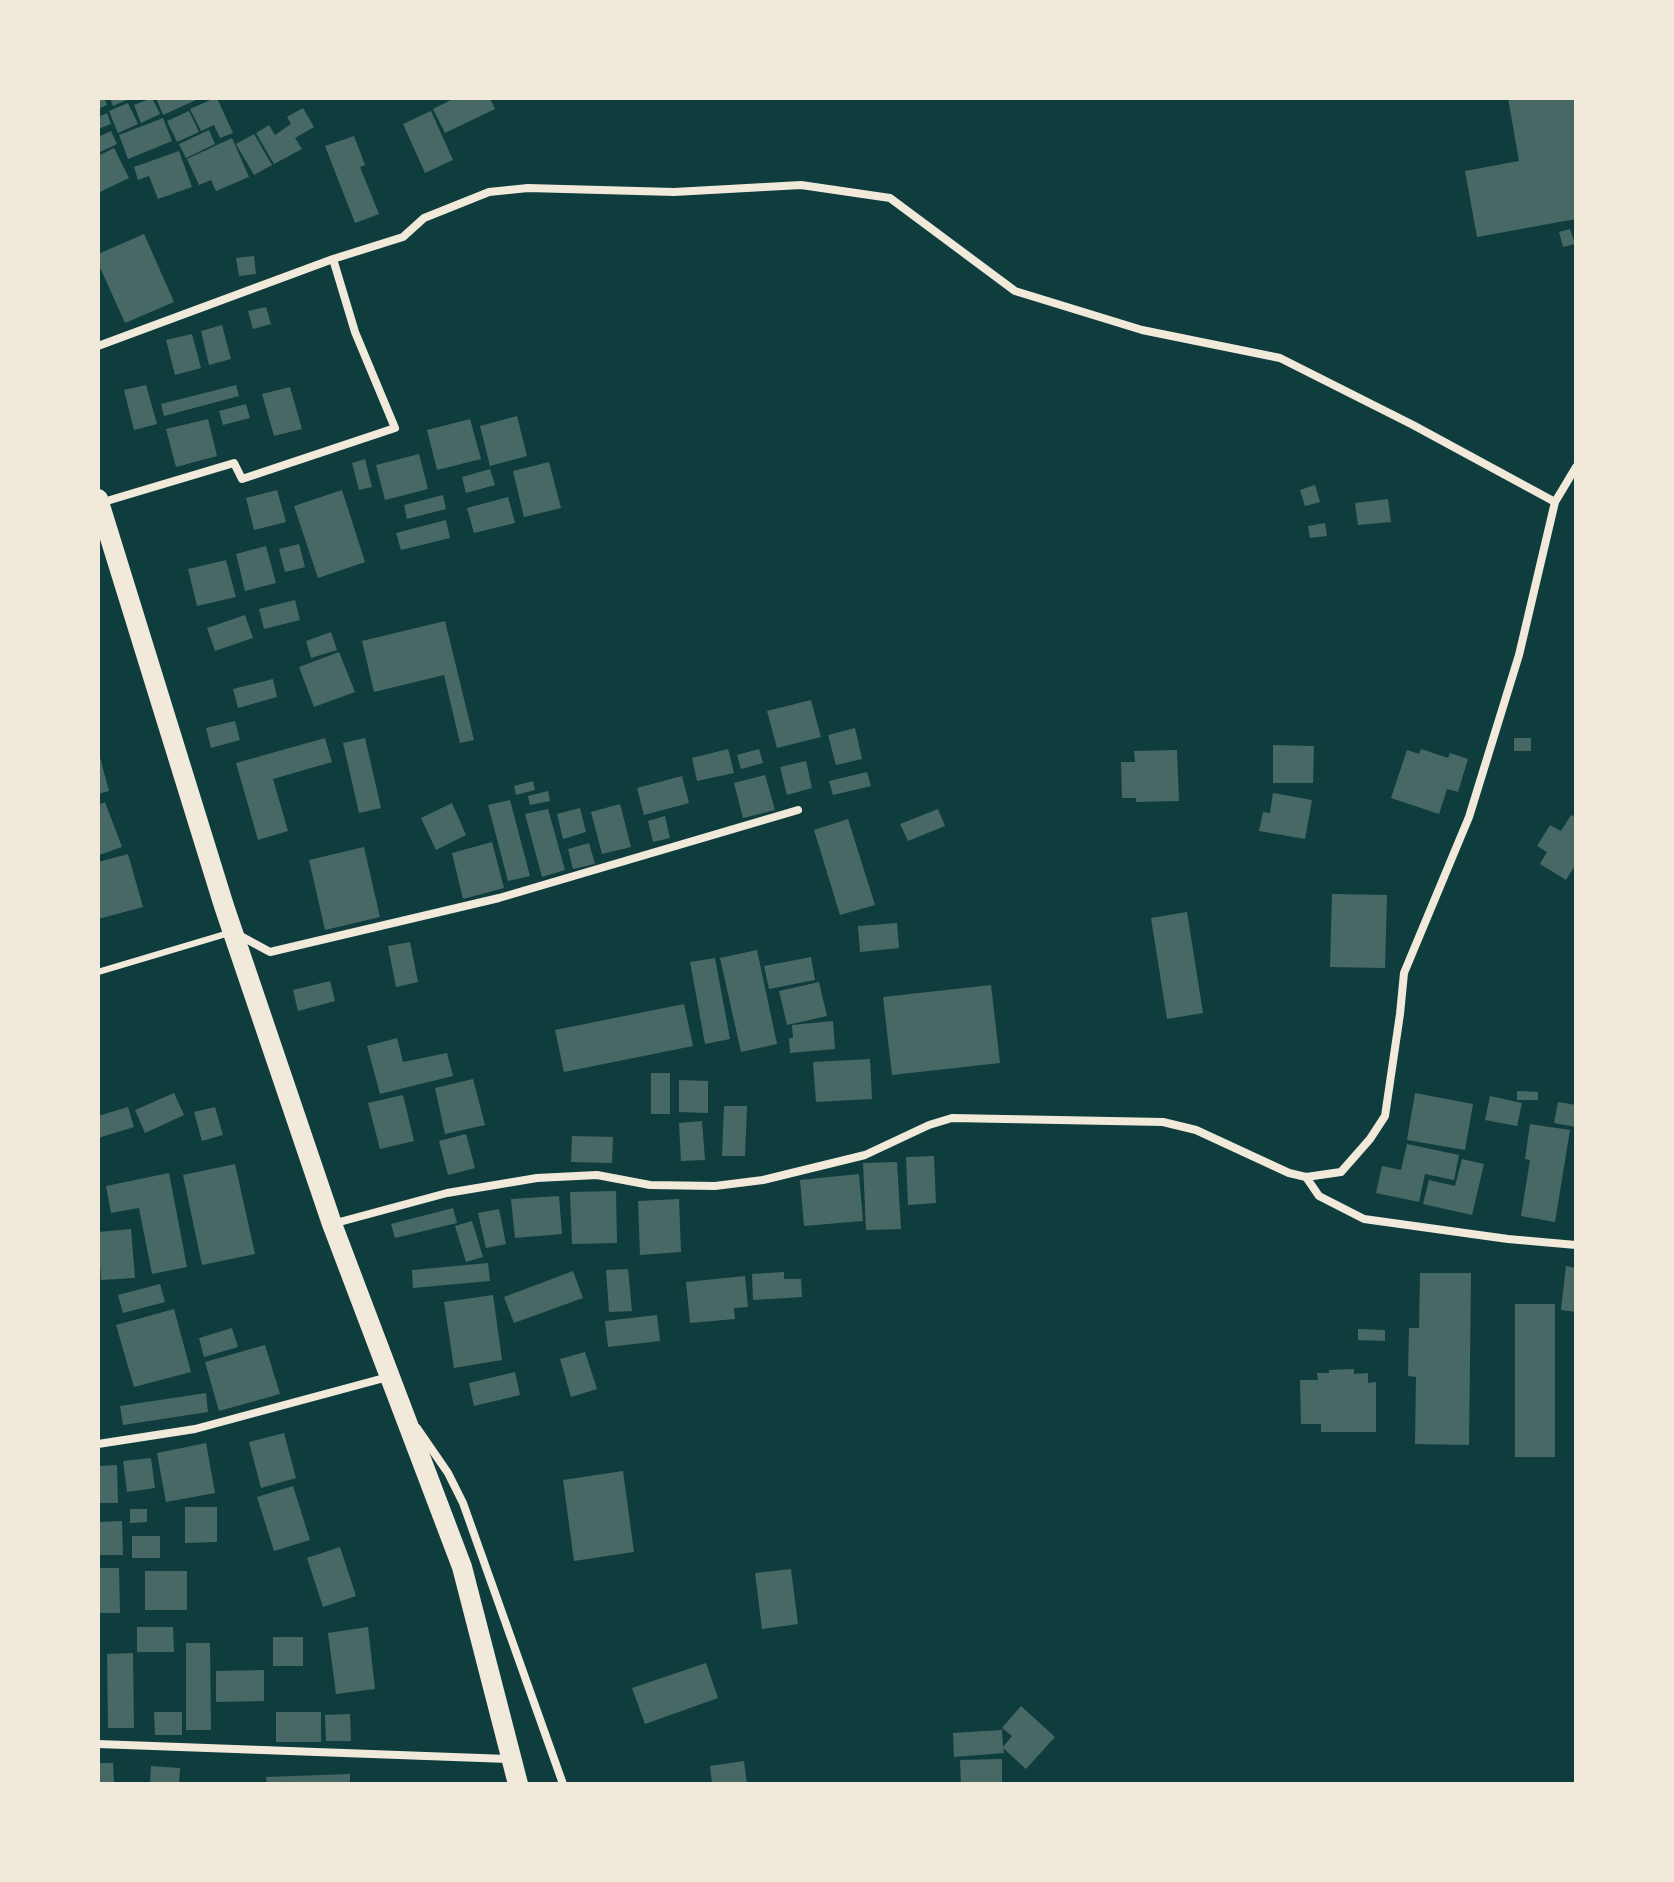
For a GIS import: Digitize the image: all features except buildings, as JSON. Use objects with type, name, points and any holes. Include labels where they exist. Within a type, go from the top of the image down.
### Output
[{"type":"main road","points":[[99,502],[233,932],[332,1224],[462,1567],[518,1784]]},
{"type":"street","points":[[98,346],[333,259],[403,237],[424,218],[489,192],[528,188],[674,192],[801,185],[890,198],[1015,291],[1142,330],[1280,358],[1555,502]]},
{"type":"street","points":[[99,502],[234,463],[242,479],[395,428],[355,332],[333,259]]},
{"type":"street","points":[[332,1224],[447,1193],[537,1178],[597,1175],[650,1185],[715,1186],[763,1180],[865,1155],[929,1125],[952,1118],[1163,1122],[1196,1130],[1289,1173],[1306,1177],[1341,1172],[1370,1139],[1385,1116],[1404,973],[1469,817],[1519,655],[1555,502],[1576,467]]},
{"type":"street","points":[[233,932],[270,952],[499,898],[798,810]]},
{"type":"street","points":[[1306,1177],[1319,1196],[1364,1219],[1576,1245]]},
{"type":"street","points":[[98,1444],[195,1429],[388,1377]]},
{"type":"street","points":[[402,1411],[427,1440],[463,1503],[563,1784]]},
{"type":"street","points":[[98,1744],[513,1759]]},
{"type":"lane","points":[[98,972],[233,932]]}]
